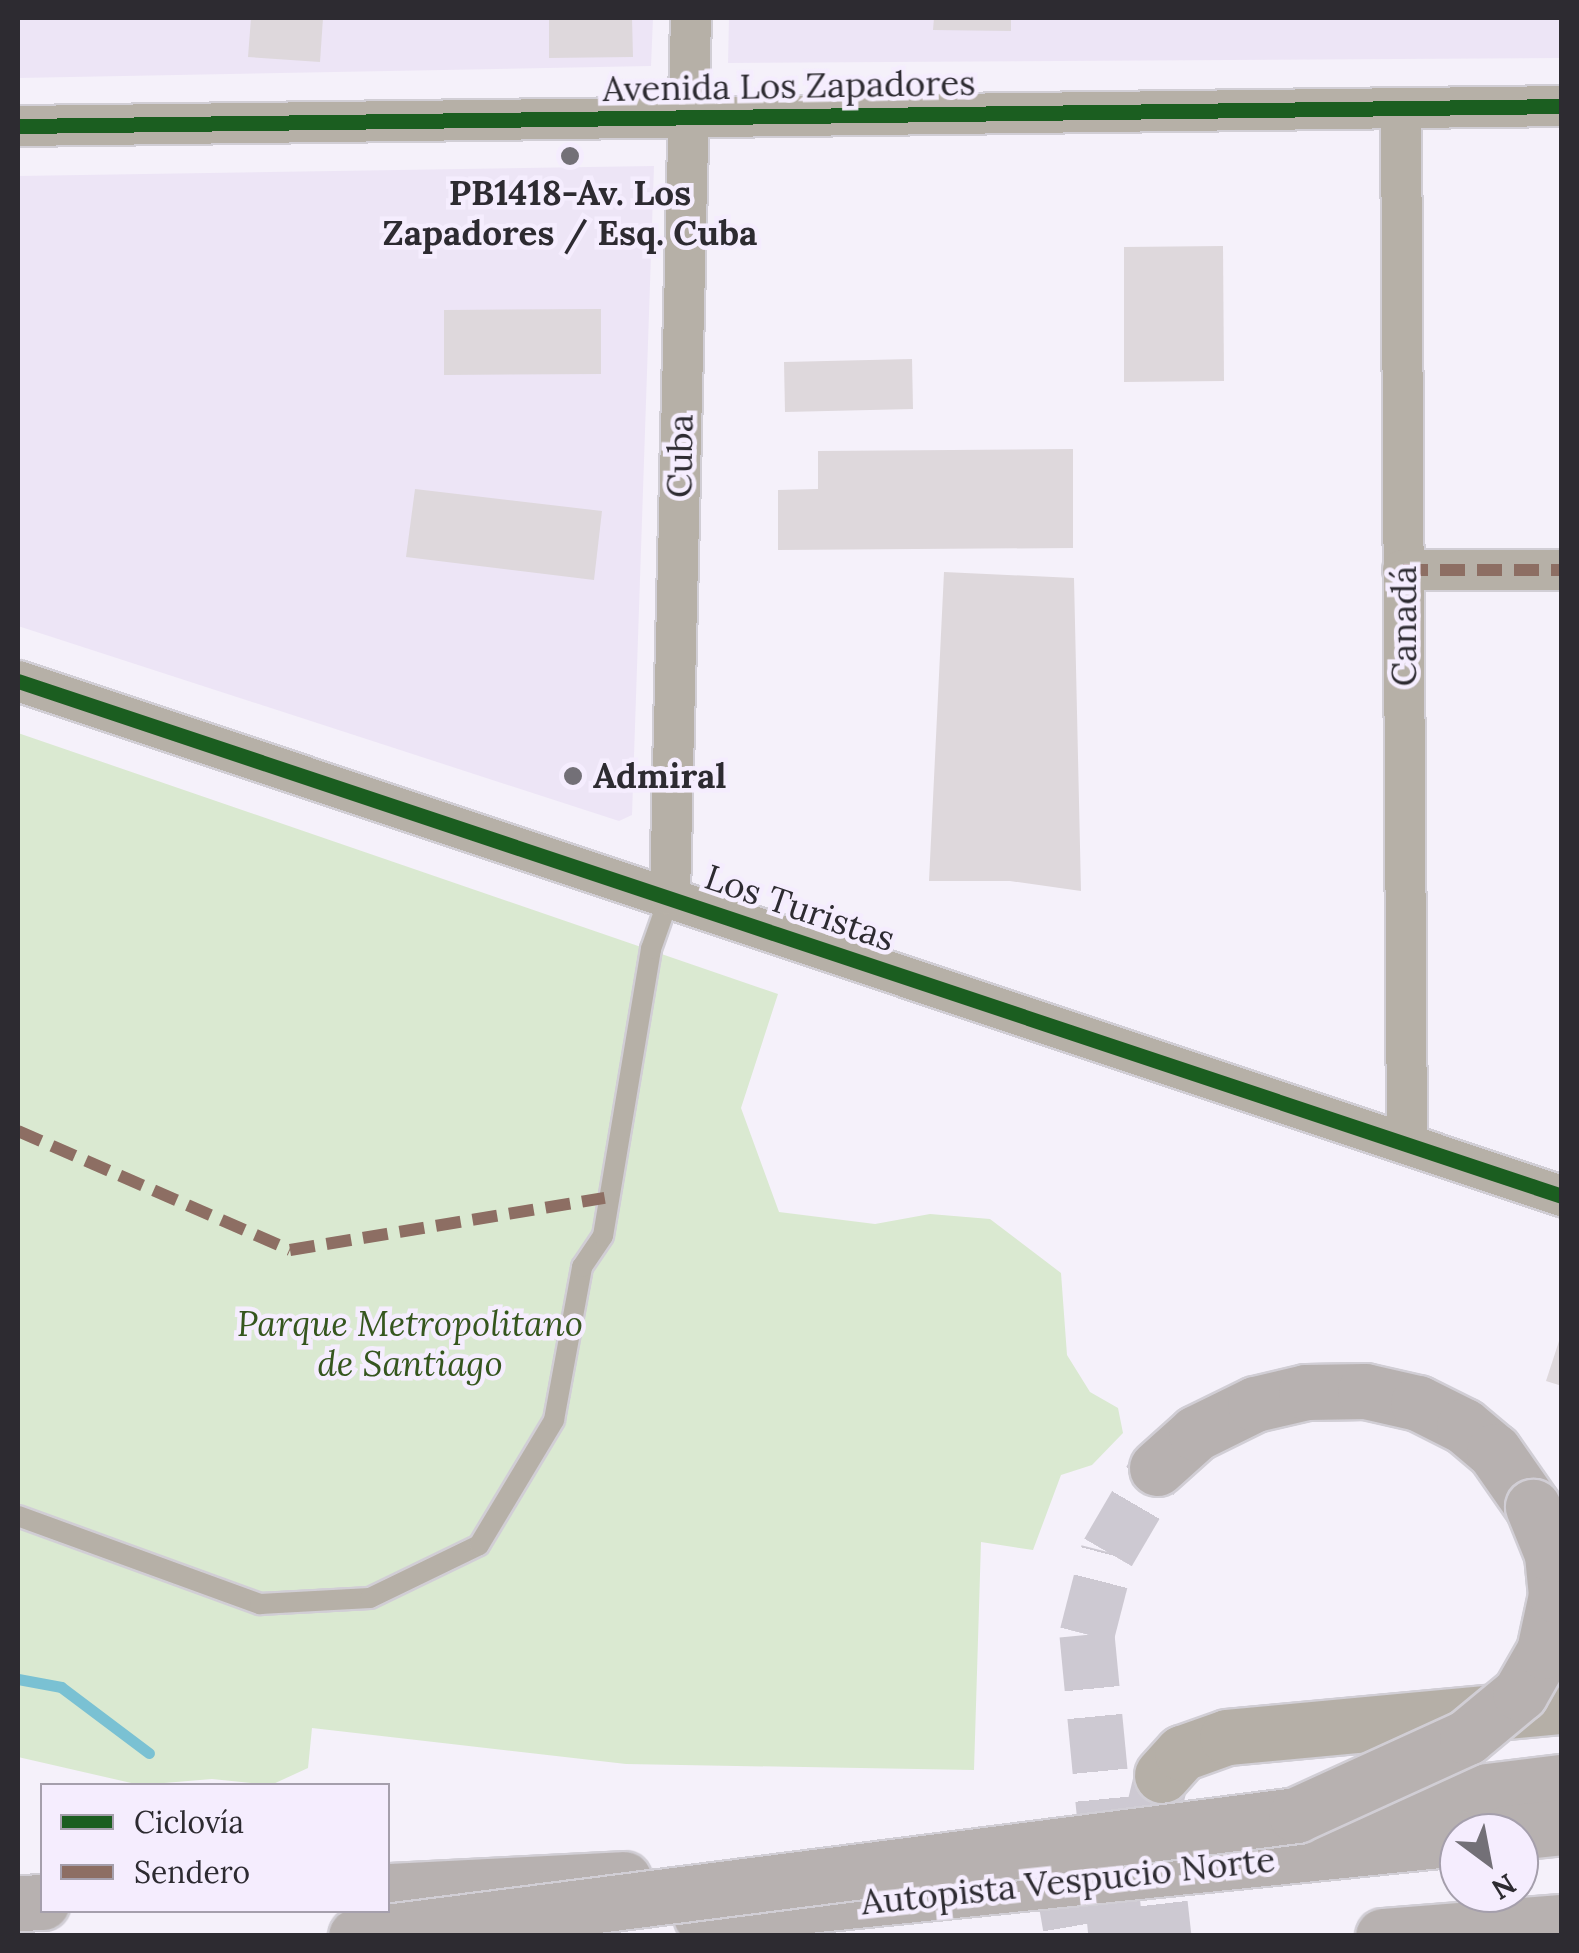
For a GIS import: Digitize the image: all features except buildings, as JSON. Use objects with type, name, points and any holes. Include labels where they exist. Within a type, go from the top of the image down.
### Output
[{"type":"highway","points":[[1157,1468],[1196,1433],[1254,1404],[1306,1392],[1365,1391],[1418,1403],[1464,1426],[1494,1451],[1533,1507],[1552,1554],[1556,1596],[1544,1651],[1520,1693],[1466,1737],[1296,1815]]},
{"type":"highway","points":[[356,1936],[1562,1782]]},
{"type":"highway","name":"Autopista Vespucio Norte","points":[[437,1936],[874,1902],[1439,1840]]},
{"type":"highway","points":[[390,1891],[697,1874]]},
{"type":"highway","points":[[1383,1936],[1562,1922]]},
{"type":"main road","points":[[1162,1776],[1182,1753],[1227,1736],[1562,1706]]},
{"type":"street","name":"Cuba","points":[[670,895],[690,18]]},
{"type":"street","name":"Avenida Los Zapadores","points":[[18,126],[1562,106]]},
{"type":"street","name":"Canadá","points":[[1401,108],[1407,1144]]},
{"type":"street","points":[[1404,570],[1562,570]]},
{"type":"street","name":"Los Turistas","points":[[18,681],[670,895],[1562,1196]]},
{"type":"lane","points":[[18,1516],[260,1604],[370,1598],[479,1545],[554,1420],[582,1267],[603,1236],[648,968],[670,895]]},
{"type":"shaded area","points":[[18,18],[653,18],[651,66],[18,78]]},
{"type":"shaded area","points":[[729,18],[1561,18],[1561,58],[728,63]]},
{"type":"shaded area","points":[[654,166],[632,815],[619,821],[18,626],[18,176]]},
{"type":"green space","name":"Parque Metropolitano de Santiago","points":[[18,733],[778,994],[741,1108],[779,1212],[875,1224],[930,1214],[990,1219],[1061,1273],[1067,1355],[1090,1392],[1118,1408],[1123,1433],[1092,1465],[1061,1475],[1033,1550],[981,1542],[974,1770],[626,1764],[312,1728],[308,1768],[275,1783],[212,1779],[131,1783],[18,1757]]},
{"type":"waterway","points":[[18,1679],[61,1687],[149,1753]]},
{"type":"tunnel","points":[[1116,1936],[1087,1634],[1108,1552],[1157,1468]]},
{"type":"tunnel","points":[[1162,1775],[1151,1821],[1164,1936]]},
{"type":"tunnel","points":[[1034,1847],[1061,1872],[1072,1936]]},
{"type":"marked path","points":[[1403,570],[1562,570]]},
{"type":"marked path","points":[[18,1131],[290,1250],[605,1198]]},
{"type":"cycle path","points":[[18,126],[1562,106]]},
{"type":"cycle path","points":[[18,681],[1562,1196]]},
{"type":"place","name":"PB1418-Av. Los Zapadores / Esq. Cuba","points":[[570,156]]},
{"type":"place","name":"Admiral","points":[[573,776]]}]
